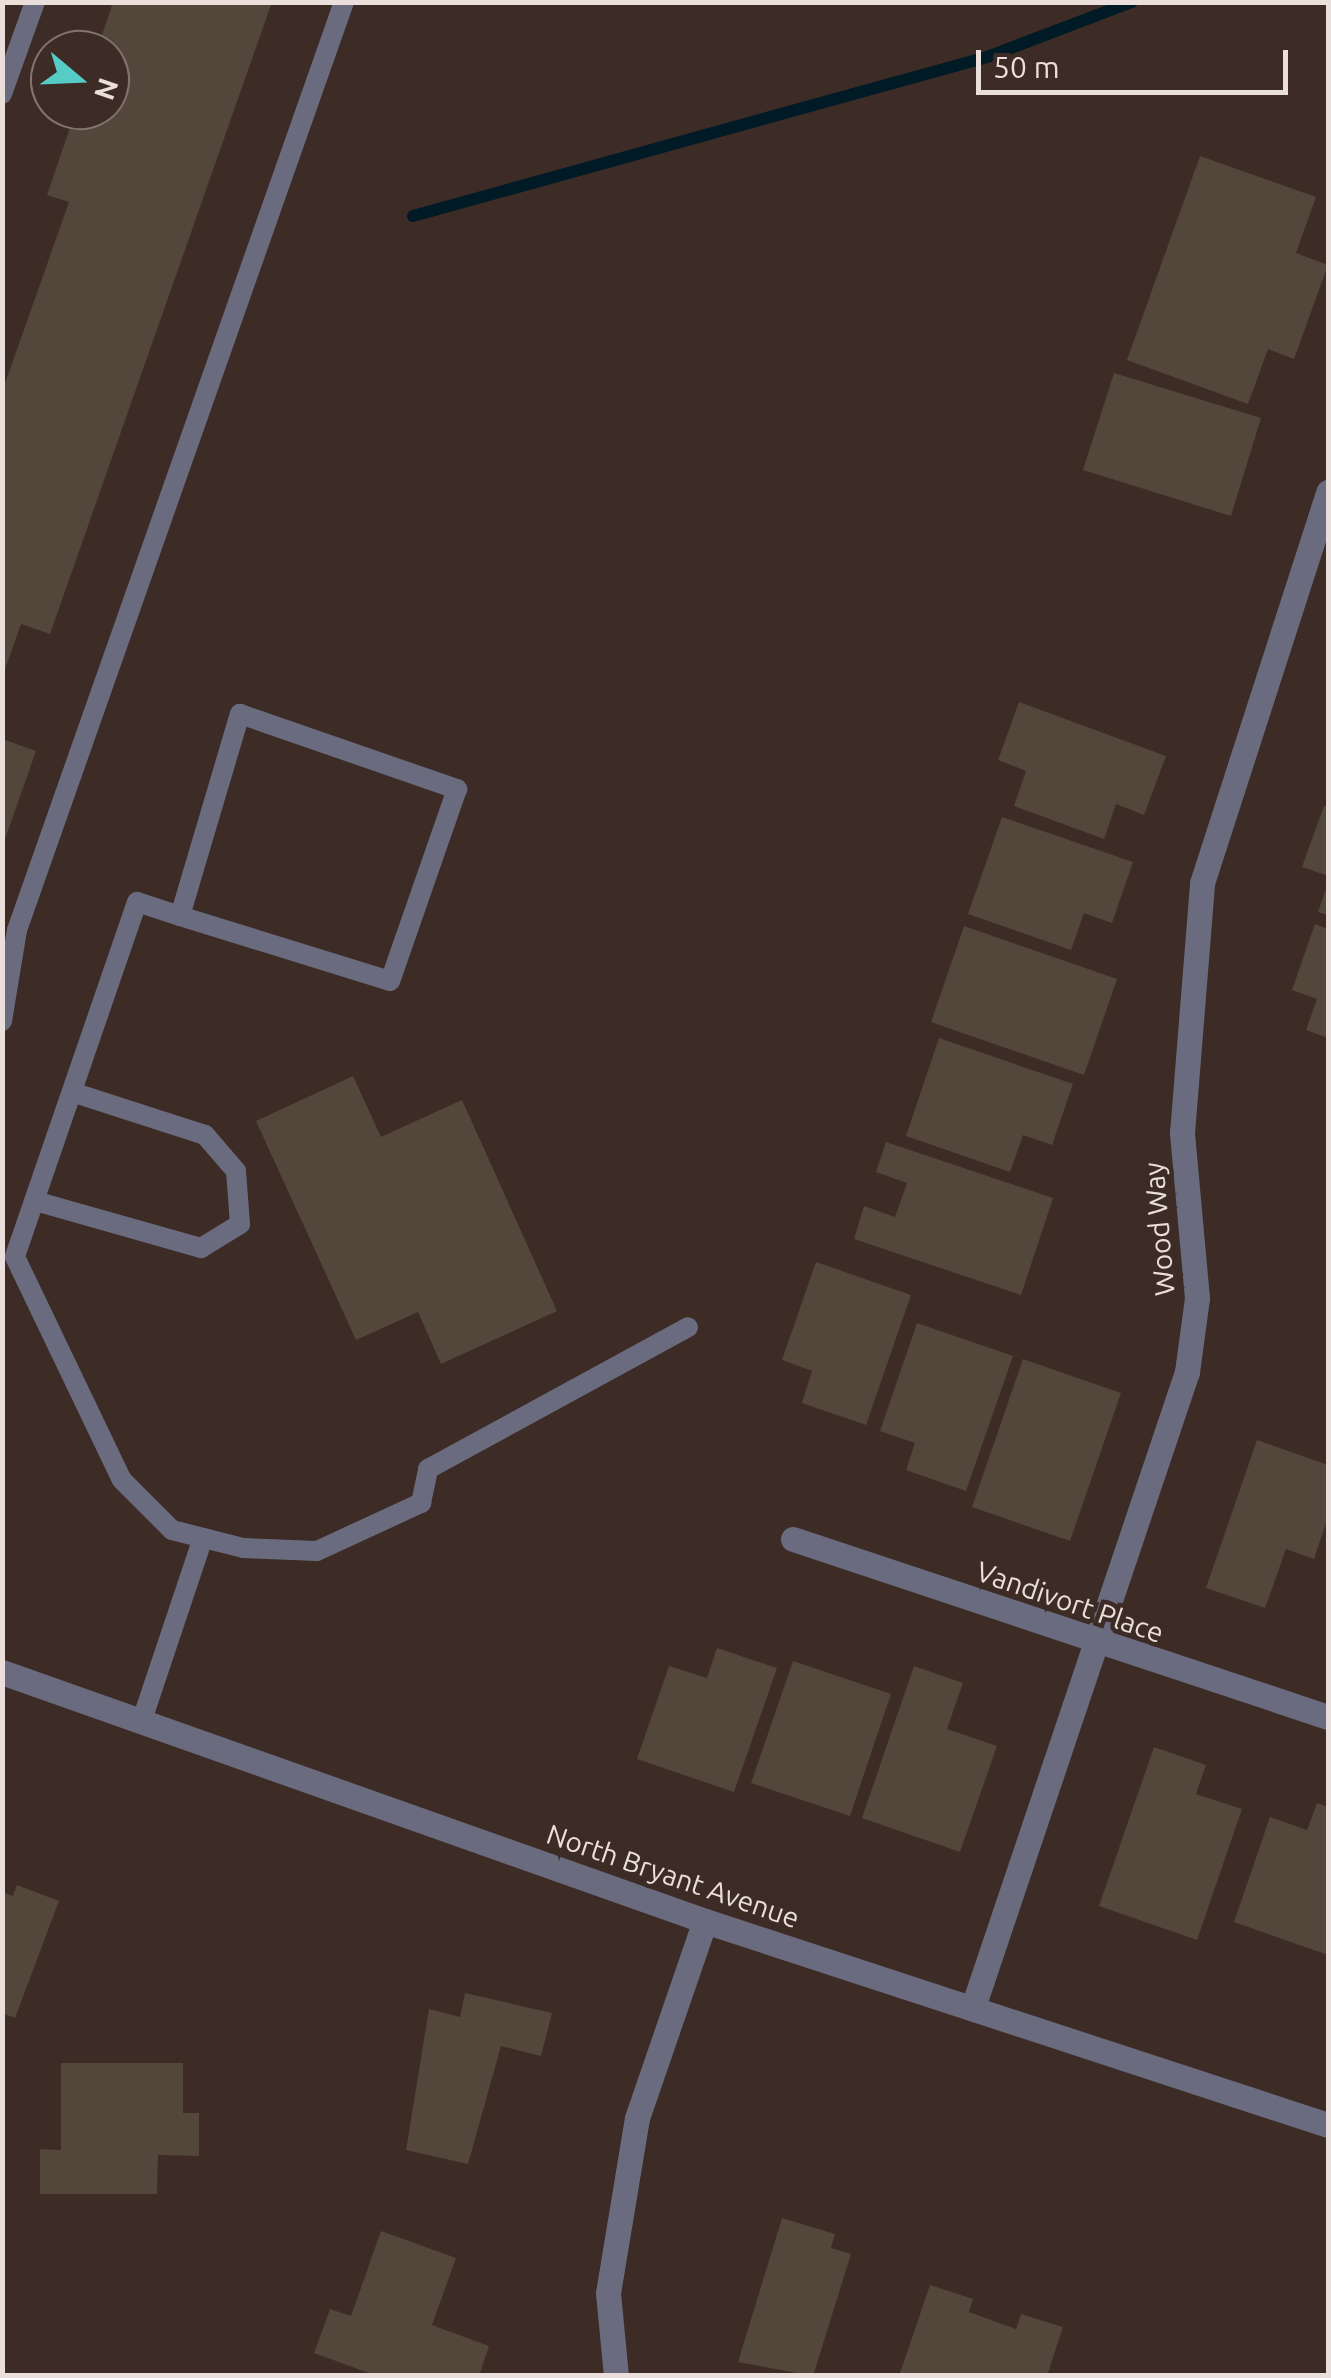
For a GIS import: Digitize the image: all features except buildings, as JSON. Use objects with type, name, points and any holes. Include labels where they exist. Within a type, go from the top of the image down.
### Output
[{"type":"street","name":"Wood Way","points":[[973,2008],[1172,1428],[1194,1316],[1182,1133],[1202,883],[1328,492]]},
{"type":"street","name":"Vandivort Place","points":[[794,1539],[1328,1718]]},
{"type":"street","name":"North Bryant Avenue","points":[[2,1672],[706,1921],[1328,2125]]},
{"type":"street","points":[[616,2376],[608,2294],[637,2118],[706,1921]]},
{"type":"lane","points":[[2,94],[6,70],[35,2]]},
{"type":"lane","points":[[2,1021],[17,930],[344,2]]},
{"type":"lane","points":[[180,916],[240,714],[457,789],[390,982],[180,916],[137,902],[15,1257],[122,1480],[172,1530],[203,1538],[317,1552],[421,1503],[428,1468],[688,1327]]},
{"type":"lane","points":[[34,1201],[201,1248],[240,1224],[236,1171],[205,1135],[72,1092]]},
{"type":"lane","points":[[142,1720],[203,1538]]},
{"type":"waterway","points":[[413,216],[987,57],[1132,2]]}]
